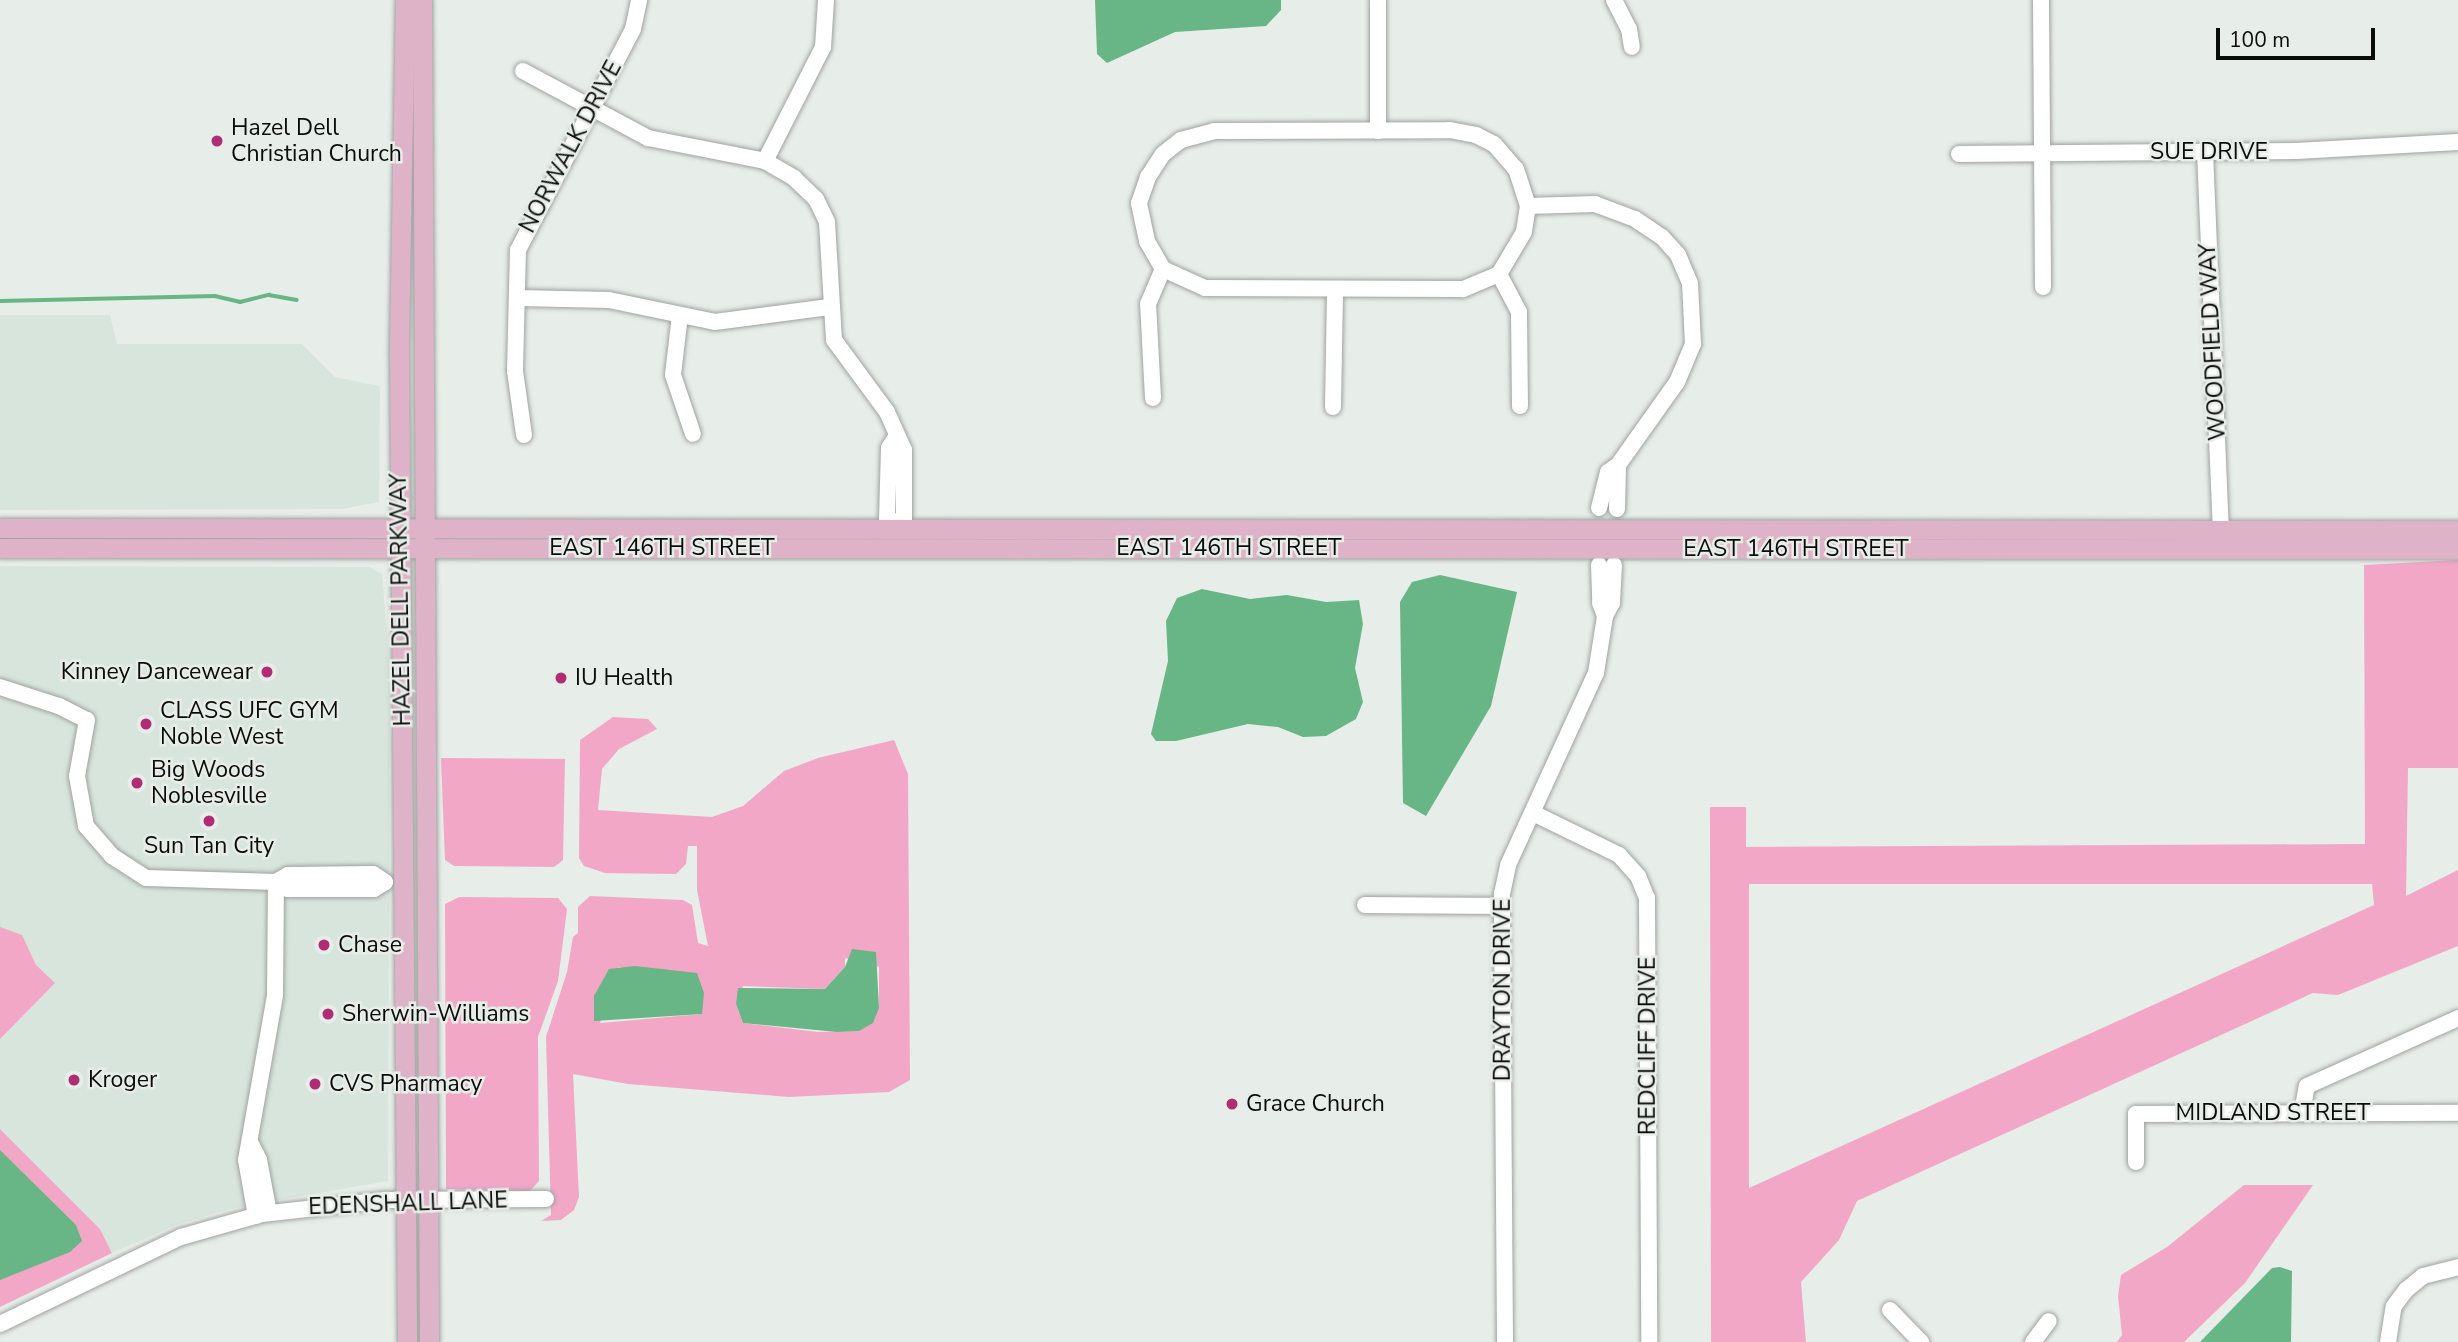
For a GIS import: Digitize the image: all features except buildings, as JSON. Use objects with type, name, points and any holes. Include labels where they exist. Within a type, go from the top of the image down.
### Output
[{"type":"main road","name":"HAZEL DELL PARKWAY","points":[[405,0],[400,550],[407,1342]]},
{"type":"main road","name":"HAZEL DELL PARKWAY","points":[[422,0],[422,549],[429,1342]]},
{"type":"main road","name":"EAST 146TH STREET","points":[[0,528],[423,528],[2458,549]]},
{"type":"main road","name":"EAST 146TH STREET","points":[[0,548],[400,550],[896,533],[2458,530]]},
{"type":"street","name":"NORWALK DRIVE","points":[[524,435],[515,371],[520,243],[633,29],[639,0]]},
{"type":"street","points":[[765,161],[820,54],[826,0]]},
{"type":"street","points":[[1378,0],[1378,131]]},
{"type":"street","points":[[1614,0],[1629,29],[1632,47]]},
{"type":"street","points":[[2041,0],[2043,287]]},
{"type":"street","points":[[523,71],[648,138],[765,161],[807,189],[823,211],[829,234],[829,307],[834,340],[887,412],[896,437],[889,448],[887,519],[896,533]]},
{"type":"street","points":[[1450,130],[1485,139],[1516,169],[1528,206],[1519,245],[1499,274],[1448,291],[1205,288],[1163,269],[1147,241],[1140,209],[1144,187],[1157,161],[1196,133],[1450,130]]},
{"type":"street","name":"SUE DRIVE","points":[[1959,154],[2206,152],[2458,142]]},
{"type":"street","name":"WOODFIELD WAY","points":[[2206,152],[2221,532]]},
{"type":"street","points":[[1528,206],[1595,205],[1635,219],[1662,237],[1678,255],[1690,283],[1693,344],[1677,382],[1618,466],[1608,472],[1599,508]]},
{"type":"street","points":[[1153,398],[1148,304],[1163,269]]},
{"type":"street","points":[[1499,274],[1519,312],[1520,406]]},
{"type":"street","points":[[1333,407],[1335,290]]},
{"type":"street","points":[[518,298],[609,300],[680,315],[736,322],[829,307]]},
{"type":"street","points":[[680,315],[673,374],[693,434]]},
{"type":"street","points":[[1617,509],[1618,466]]},
{"type":"street","name":"DRAYTON DRIVE","points":[[1505,1342],[1502,905],[1508,865],[1596,673],[1605,616],[1612,603],[1606,565]]},
{"type":"street","points":[[0,687],[60,706],[87,720],[77,776],[86,826],[99,844],[127,868],[146,878],[177,882],[276,882],[300,889],[374,889],[385,882],[373,874],[361,874],[288,875],[276,882]]},
{"type":"street","name":"REDCLIFF DRIVE","points":[[1533,813],[1619,855],[1638,876],[1647,898],[1649,1342]]},
{"type":"street","points":[[262,1214],[246,1160],[251,1144],[263,1046],[275,995],[276,882]]},
{"type":"street","points":[[1365,905],[1502,905]]},
{"type":"street","points":[[2302,1113],[2307,1086],[2458,1018]]},
{"type":"street","name":"MIDLAND STREET","points":[[2136,1162],[2136,1114],[2458,1113]]},
{"type":"street","name":"EDENSHALL LANE","points":[[0,1324],[181,1237],[262,1214],[407,1200],[546,1199]]},
{"type":"street","points":[[2388,1342],[2394,1306],[2406,1290],[2423,1276],[2458,1268]]},
{"type":"street","points":[[1890,1310],[1921,1342]]},
{"type":"street","points":[[2033,1342],[2049,1321]]},
{"type":"shaded area","points":[[1095,0],[1281,0],[1281,10],[1266,26],[1175,32],[1107,63],[1097,54]]},
{"type":"shaded area","points":[[0,315],[110,315],[117,344],[302,344],[335,377],[380,386],[379,502],[342,509],[0,510]]},
{"type":"shaded area","points":[[2458,560],[2458,768],[2408,768],[2406,896],[2458,870],[2458,946],[2338,995],[2313,993],[1857,1201],[1839,1240],[1801,1282],[1806,1342],[1711,1342],[1710,807],[1746,807],[1746,847],[2365,844],[2364,565]],"holes":[[[1749,884],[2372,884],[2374,905],[1749,1188]]]},
{"type":"shaded area","points":[[0,566],[369,567],[382,574],[390,670],[388,1181],[229,1209],[176,1225],[112,1253],[100,1229],[0,1129]]},
{"type":"shaded area","points":[[1440,575],[1517,592],[1491,706],[1426,816],[1403,803],[1400,602],[1412,582]]},
{"type":"shaded area","points":[[1202,589],[1250,599],[1287,595],[1326,602],[1359,600],[1363,624],[1355,668],[1363,702],[1356,719],[1326,736],[1303,737],[1278,727],[1248,724],[1176,741],[1156,741],[1151,734],[1168,661],[1166,621],[1177,598]]},
{"type":"shaded area","points":[[613,717],[648,719],[657,729],[619,749],[602,769],[598,810],[712,817],[743,806],[784,771],[818,758],[894,740],[908,774],[910,1080],[889,1092],[789,1097],[628,1084],[573,1074],[579,1197],[574,1210],[561,1220],[541,1221],[551,1215],[546,1037],[567,972],[573,937],[578,933],[578,907],[590,896],[683,900],[692,905],[698,943],[708,946],[697,890],[697,846],[688,846],[686,864],[676,874],[605,873],[584,866],[579,858],[580,740]],"holes":[[[845,958],[879,967],[879,1008],[859,1031],[818,1032],[743,1023],[736,1004],[743,986],[825,989],[845,967]],[[619,967],[702,1014],[600,1023]]]},
{"type":"shaded area","points":[[441,758],[565,759],[563,860],[554,867],[454,866],[445,860]]},
{"type":"shaded area","points":[[459,897],[558,898],[567,909],[558,981],[538,1037],[539,1181],[530,1191],[446,1189],[445,904]]},
{"type":"shaded area","points":[[0,927],[22,935],[36,965],[55,983],[0,1039]]},
{"type":"shaded area","points":[[852,949],[876,952],[879,1008],[873,1023],[859,1031],[837,1032],[743,1023],[736,1004],[738,988],[825,989],[845,967]]},
{"type":"shaded area","points":[[635,966],[697,973],[704,993],[702,1014],[594,1021],[594,996],[609,969]]},
{"type":"shaded area","points":[[0,1129],[100,1229],[112,1253],[0,1307]]},
{"type":"shaded area","points":[[0,1150],[76,1225],[82,1241],[70,1252],[0,1280]]},
{"type":"shaded area","points":[[2244,1185],[2313,1185],[2245,1283],[2184,1342],[2117,1342],[2122,1335],[2118,1296],[2121,1275],[2167,1247]]},
{"type":"shaded area","points":[[2280,1267],[2292,1271],[2291,1342],[2200,1342],[2272,1268]]},
{"type":"waterway","points":[[0,301],[215,296],[240,302],[269,295],[297,300]]},
{"type":"place","name":"Hazel Dell Christian Church","points":[[217,141]]},
{"type":"place","name":"Kinney Dancewear","points":[[267,672]]},
{"type":"place","name":"IU Health","points":[[561,678]]},
{"type":"place","name":"CLASS UFC GYM Noble West","points":[[146,724]]},
{"type":"place","name":"Big Woods Noblesville","points":[[137,783]]},
{"type":"place","name":"Sun Tan City","points":[[209,821]]},
{"type":"place","name":"Chase","points":[[324,945]]},
{"type":"place","name":"Sherwin-Williams","points":[[328,1014]]},
{"type":"place","name":"Kroger","points":[[74,1080]]},
{"type":"place","name":"CVS Pharmacy","points":[[315,1084]]},
{"type":"place","name":"Grace Church","points":[[1232,1104]]}]
